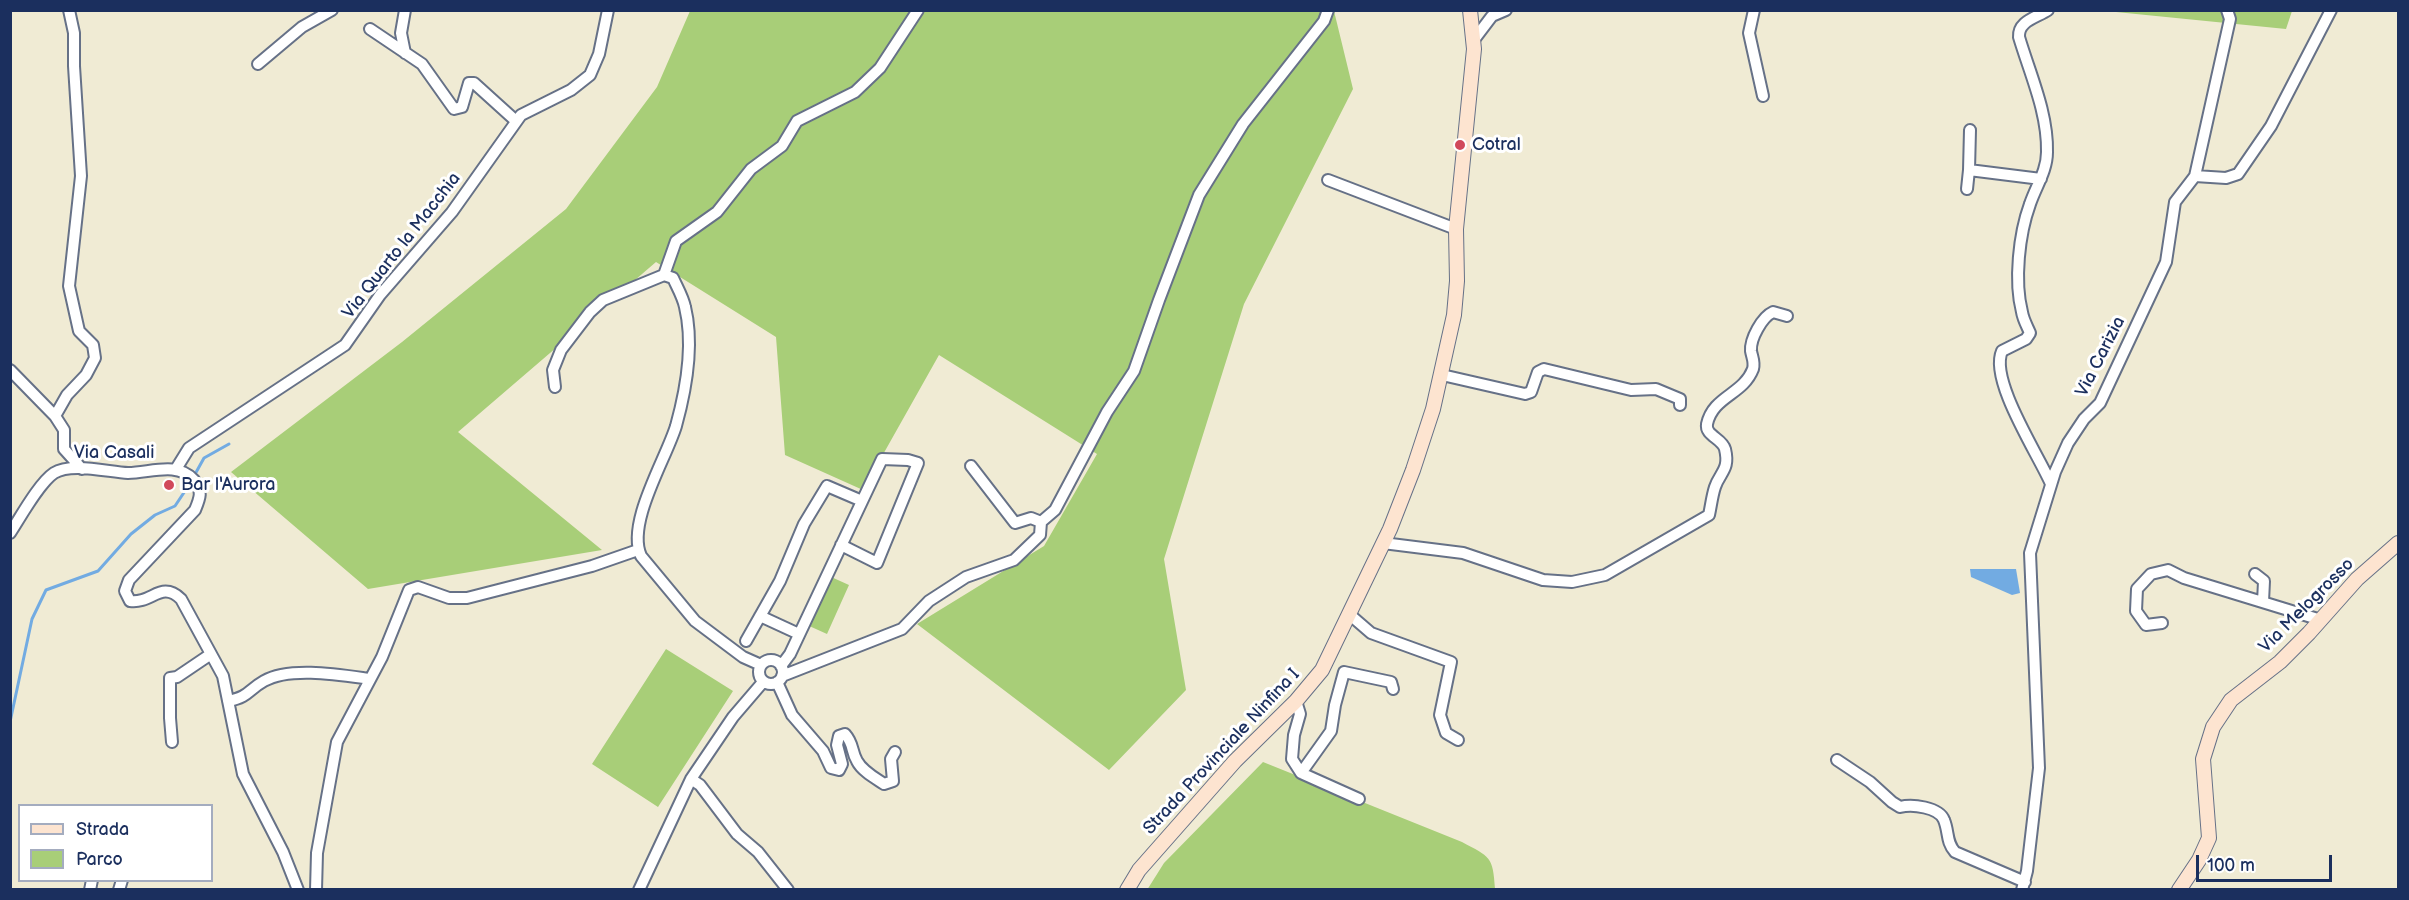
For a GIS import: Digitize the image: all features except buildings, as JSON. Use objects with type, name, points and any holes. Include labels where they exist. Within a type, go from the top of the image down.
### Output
[{"type":"main road","name":"Strada Provinciale Ninfina I","points":[[1127,890],[1139,870],[1235,761],[1296,701],[1322,670],[1383,543],[1413,470],[1434,409],[1451,336],[1456,297],[1456,229],[1472,79],[1473,41],[1470,10]]},
{"type":"main road","name":"Via Melogrosso","points":[[2179,890],[2199,860],[2209,838],[2203,759],[2213,727],[2231,700],[2280,662],[2357,579],[2398,543]]},
{"type":"street","points":[[55,416],[67,395],[86,375],[95,358],[93,345],[79,330],[69,286],[81,176],[74,33],[69,10]]},
{"type":"street","points":[[258,64],[302,27],[332,10]]},
{"type":"street","points":[[405,10],[401,33],[405,53]]},
{"type":"street","name":"Via Quarto la Macchia","points":[[176,469],[189,448],[345,345],[380,295],[452,212],[521,115],[571,90],[590,75],[599,54],[608,10]]},
{"type":"street","points":[[664,275],[676,241],[717,212],[751,169],[782,146],[796,122],[855,92],[880,68],[918,10]]},
{"type":"street","points":[[763,682],[770,684],[780,675],[902,629],[928,601],[966,577],[1014,560],[1040,535],[1041,522],[1055,510],[1107,412],[1134,371],[1199,195],[1243,124],[1324,21],[1328,10]]},
{"type":"street","points":[[1473,41],[1492,16],[1506,10]]},
{"type":"street","points":[[1754,10],[1749,33],[1763,96]]},
{"type":"street","points":[[2048,10],[2025,22],[2019,30],[2019,37],[2040,102],[2047,152],[2041,179],[2029,205],[2019,260],[2018,290],[2022,314],[2030,333],[2026,339],[2002,351],[1999,367],[2012,410],[2051,484]]},
{"type":"street","points":[[2227,10],[2230,19],[2195,176],[2226,178],[2238,174],[2271,126],[2331,10]]},
{"type":"street","points":[[370,29],[422,64],[454,109],[462,107],[469,83],[474,83],[516,122]]},
{"type":"street","points":[[1967,189],[1970,130]]},
{"type":"street","points":[[1969,170],[2041,179]]},
{"type":"street","name":"Via Carizia","points":[[2023,886],[2039,768],[2030,553],[2051,484],[2068,443],[2084,419],[2100,403],[2117,369],[2166,262],[2175,202],[2195,176]]},
{"type":"street","points":[[1328,180],[1456,229]]},
{"type":"street","points":[[555,387],[553,370],[561,350],[590,312],[603,300],[664,275],[672,278],[685,307],[688,336],[686,378],[676,424],[639,525],[638,550],[695,621],[743,657],[761,665]]},
{"type":"street","points":[[1383,543],[1463,553],[1543,579],[1572,582],[1605,575],[1658,546],[1709,515],[1715,486],[1724,474],[1726,462],[1725,448],[1707,428],[1711,413],[1718,403],[1733,393],[1749,375],[1754,363],[1751,350],[1763,320],[1773,312],[1787,316]]},
{"type":"street","points":[[1442,375],[1525,394],[1531,392],[1538,372],[1544,369],[1631,390],[1656,389],[1680,399],[1680,405]]},
{"type":"street","points":[[10,370],[55,416],[64,430],[64,449],[82,469]]},
{"type":"street","points":[[780,675],[841,545],[882,459],[908,460],[918,463],[877,563],[841,545]]},
{"type":"street","points":[[971,466],[1015,523],[1031,518],[1041,522]]},
{"type":"street","name":"Via Casali","points":[[10,533],[34,496],[54,473],[70,468],[128,473],[176,469]]},
{"type":"street","points":[[176,469],[188,475],[198,486],[201,497],[195,510],[129,580],[125,591],[130,601],[139,602],[165,590],[173,591],[181,599],[223,676],[243,774],[283,852],[298,890]]},
{"type":"street","points":[[746,641],[780,581],[804,524],[827,486],[862,501]]},
{"type":"street","points":[[316,890],[317,853],[337,742],[391,636],[409,590],[418,587],[449,598],[467,598],[592,566],[638,550]]},
{"type":"street","points":[[2162,623],[2146,625],[2136,611],[2137,589],[2151,574],[2168,570],[2192,585],[2263,602],[2320,620]]},
{"type":"street","points":[[2255,574],[2264,581],[2263,602]]},
{"type":"street","points":[[1349,614],[1371,633],[1451,662],[1440,715],[1446,733],[1458,740]]},
{"type":"street","points":[[760,616],[799,634]]},
{"type":"street","points":[[172,741],[170,678],[177,677],[211,654]]},
{"type":"street","points":[[763,682],[759,673],[761,665],[771,660],[780,675],[792,715],[823,751],[831,768],[839,770],[842,764],[837,746],[839,736],[845,734],[852,742],[857,761],[873,777],[884,784],[893,781],[891,759],[895,752]]},
{"type":"street","points":[[1301,772],[1331,731],[1344,672],[1390,682],[1393,688]]},
{"type":"street","points":[[228,701],[244,698],[264,680],[301,673],[370,679]]},
{"type":"street","points":[[639,890],[691,779],[733,717],[763,682]]},
{"type":"street","points":[[1296,701],[1300,714],[1294,735],[1292,759],[1301,772],[1359,799]]},
{"type":"street","points":[[1837,760],[1870,782],[1900,807],[1908,805],[1940,814],[1944,819],[1950,847],[1954,852],[2023,886]]},
{"type":"street","points":[[691,779],[700,785],[737,834],[758,852],[788,890]]},
{"type":"green space","points":[[690,11],[1334,11],[1353,89],[1244,304],[1164,559],[1186,690],[1109,770],[917,624],[1044,546],[1097,454],[939,355],[863,490],[785,455],[776,337],[656,262],[458,432],[602,550],[368,589],[231,472],[402,342],[566,209],[657,87]]},
{"type":"green space","points":[[2106,11],[2292,11],[2286,29]]},
{"type":"green space","points":[[829,576],[849,585],[827,634],[807,625]]},
{"type":"green space","points":[[666,649],[733,691],[658,807],[592,764]]},
{"type":"green space","points":[[1263,762],[1462,842],[1488,859],[1493,870],[1495,889],[1147,890],[1164,863]]},
{"type":"water","points":[[1970,569],[2016,569],[2020,593],[2012,595],[1971,577]]},
{"type":"waterway","points":[[194,476],[204,458],[229,444]]},
{"type":"waterway","points":[[10,722],[32,619],[46,590],[98,571],[131,534],[155,515],[175,506],[191,482]]},
{"type":"waterway","points":[[10,826],[10,859]]},
{"type":"place","name":"Cotral","points":[[1460,145]]},
{"type":"place","name":"Bar l'Aurora","points":[[169,485]]}]
